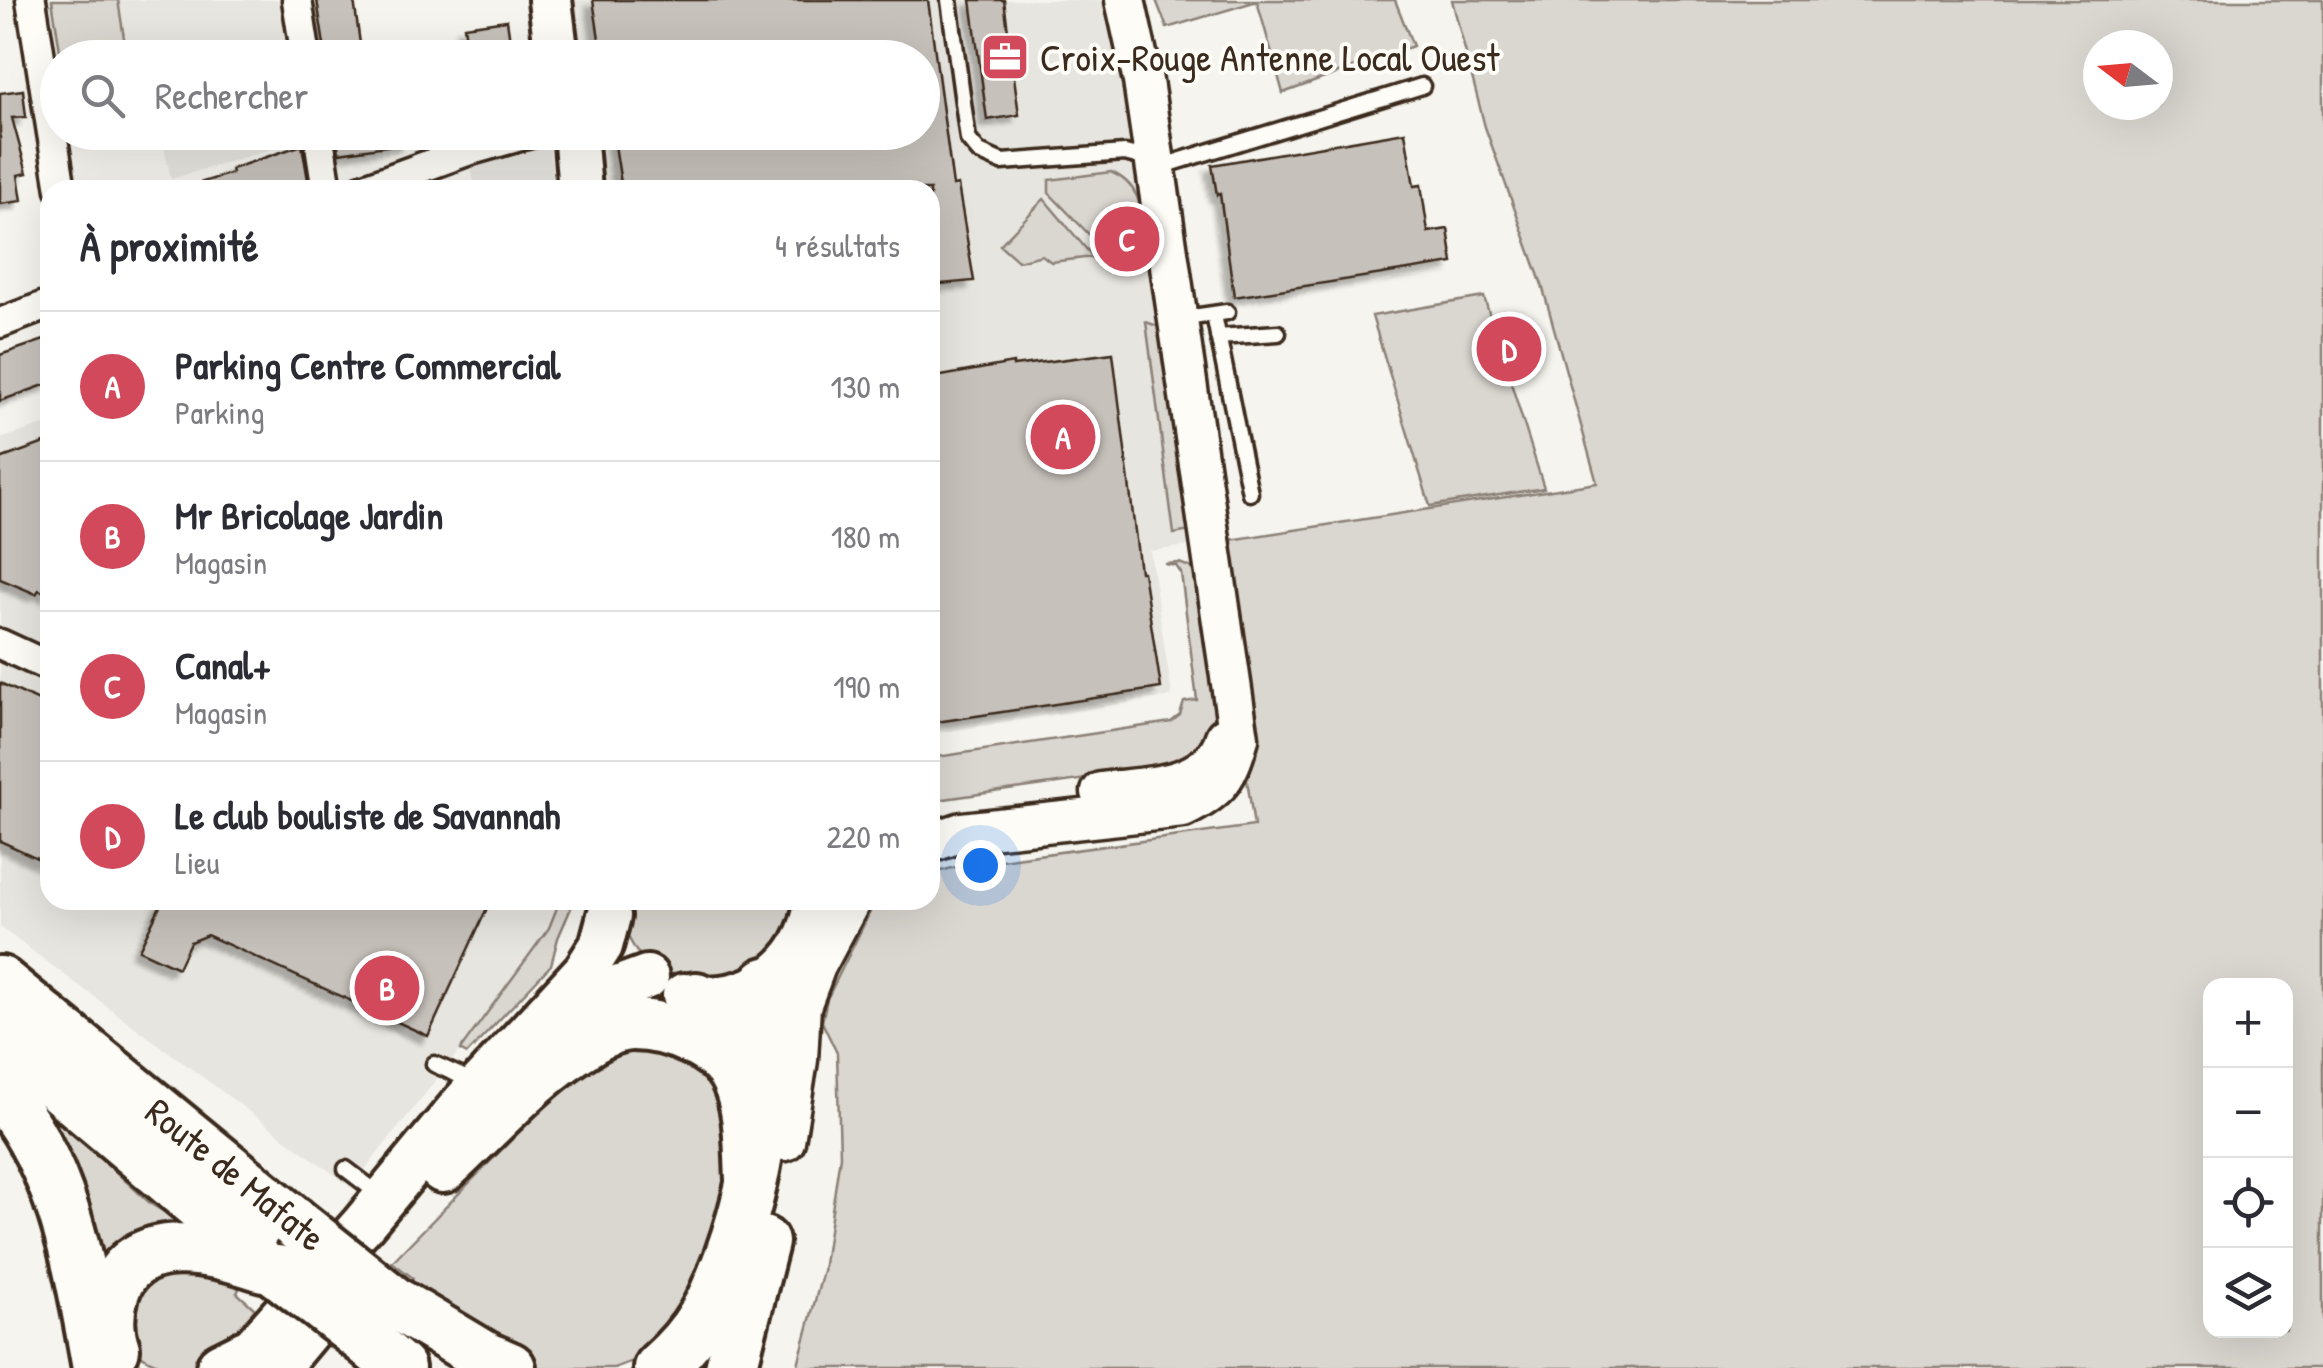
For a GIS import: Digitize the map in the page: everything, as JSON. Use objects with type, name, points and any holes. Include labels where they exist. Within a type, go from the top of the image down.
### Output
[{"type":"highway","name":"Route de Mafate","points":[[0,982],[292,1220],[386,1337]]},
{"type":"highway","points":[[731,1368],[772,1208],[784,1141],[780,1053],[766,983]]},
{"type":"highway","points":[[660,1368],[681,1348],[704,1315],[726,1270],[759,1149],[762,1118],[757,1062],[750,1040],[731,1019],[696,998]]},
{"type":"highway","points":[[443,1167],[540,1077],[588,1040],[632,1025],[688,1037],[711,1050],[736,1076],[747,1107],[751,1179]]},
{"type":"highway","name":"Route de Mafate","points":[[0,1037],[277,1271],[386,1337],[471,1368]]},
{"type":"highway","points":[[0,1092],[41,1153],[59,1198],[88,1310],[98,1368]]},
{"type":"highway","points":[[125,1368],[111,1344],[110,1306],[122,1270],[136,1260],[154,1251],[218,1252],[277,1271]]},
{"type":"highway","points":[[386,1337],[486,1357],[510,1368]]},
{"type":"main road","points":[[550,0],[555,40]]},
{"type":"main road","points":[[560,0],[565,40]]},
{"type":"main road","points":[[561,150],[562,180]]},
{"type":"main road","points":[[576,150],[579,180]]},
{"type":"main road","points":[[246,1365],[480,1084],[585,972],[601,946],[608,910]]},
{"type":"main road","points":[[609,910],[622,950],[647,977],[662,987],[696,998],[732,996],[766,983],[793,959],[822,910]]},
{"type":"main road","points":[[246,1365],[443,1167],[580,1010],[601,994],[647,977]]},
{"type":"street","points":[[31,0],[40,57]]},
{"type":"street","points":[[296,0],[303,40]]},
{"type":"street","points":[[940,840],[962,832],[1183,808],[1209,796],[1229,771],[1239,738],[1232,700],[1206,315],[1156,168],[1143,81],[1125,0]]},
{"type":"street","points":[[55,150],[59,180]]},
{"type":"street","points":[[321,150],[325,180]]},
{"type":"street","points":[[387,180],[471,150]]},
{"type":"street","points":[[0,323],[40,308]]},
{"type":"street","points":[[0,644],[40,662]]},
{"type":"street","points":[[940,816],[1179,781],[1206,767],[1224,743],[1232,700]]},
{"type":"street","points":[[784,1141],[798,1060],[801,1006],[816,966],[826,910]]},
{"type":"lane","points":[[949,0],[968,140],[979,152],[1002,162],[1125,153],[1156,168],[1422,86]]},
{"type":"lane","points":[[1206,315],[1218,337],[1250,493]]},
{"type":"lane","points":[[1218,337],[1278,333]]},
{"type":"lane","points":[[434,1064],[480,1084]]},
{"type":"lane","points":[[346,1169],[384,1198]]},
{"type":"shaded area","points":[[32,0],[294,0],[300,40],[40,40],[40,53]]},
{"type":"shaded area","points":[[52,0],[118,0],[124,40],[58,40]]},
{"type":"shaded area","points":[[571,0],[1111,0],[1211,543],[1150,551],[1172,696],[940,732],[940,180],[590,180],[587,150],[940,150],[940,40],[576,40]]},
{"type":"shaded area","points":[[1156,0],[1395,0],[1413,46],[1283,93],[1257,1],[1167,28]]},
{"type":"shaded area","points":[[1452,0],[2323,0],[2323,1368],[797,1368],[823,1271],[840,1156],[837,1053],[822,1022],[827,999],[871,910],[940,910],[940,871],[963,865],[1254,826],[1211,543],[1597,483],[1542,285],[1485,127]]},
{"type":"shaded area","points":[[165,150],[269,150],[171,179]]},
{"type":"shaded area","points":[[482,150],[550,150],[553,180],[474,180],[468,155]]},
{"type":"shaded area","points":[[1111,172],[1131,186],[1136,195],[1147,252],[1110,256],[1049,193],[1049,180]]},
{"type":"shaded area","points":[[1044,199],[1093,257],[1051,262],[1042,255],[1018,261],[1000,245]]},
{"type":"shaded area","points":[[1484,297],[1544,488],[1430,506],[1372,316]]},
{"type":"shaded area","points":[[1146,322],[1163,328],[1190,531],[1174,534]]},
{"type":"shaded area","points":[[40,426],[40,910],[556,910],[549,928],[460,1050],[351,1187],[0,927],[0,439]]},
{"type":"shaded area","points":[[1165,564],[1190,567],[1198,578],[1218,728],[1200,763],[940,800],[940,757],[1171,722],[1180,715],[1184,702],[1197,700],[1181,573],[1176,566]]},
{"type":"shaded area","points":[[556,910],[570,910],[551,965],[467,1054],[460,1050],[549,928]]},
{"type":"shaded area","points":[[619,910],[799,910],[791,939],[746,980],[686,984],[658,972],[636,951],[621,924]]},
{"type":"shaded area","points":[[641,1037],[722,1079],[727,1201],[707,1276],[646,1356],[614,1368],[539,1368],[513,1361],[410,1284],[413,1278],[392,1262],[596,1053]]},
{"type":"shaded area","points":[[16,1081],[151,1204],[179,1221],[192,1238],[100,1287]]},
{"type":"shaded area","points":[[153,1269],[230,1280],[239,1289],[237,1293],[255,1309],[218,1354],[198,1361],[193,1368],[148,1360],[128,1336],[127,1299]]},
{"type":"building","points":[[317,0],[354,0],[360,40],[323,40]]},
{"type":"building","points":[[593,0],[928,0],[933,40],[599,40]]},
{"type":"building","points":[[971,0],[1004,0],[1019,115],[987,120]]},
{"type":"building","points":[[507,20],[510,40],[466,40],[464,26]]},
{"type":"building","points":[[940,89],[953,186],[958,185],[974,281],[940,284],[940,180],[620,180],[616,150],[940,150]]},
{"type":"building","points":[[23,90],[26,117],[12,118],[27,173],[18,175],[22,201],[0,204],[0,93]]},
{"type":"building","points":[[1405,132],[1414,186],[1421,185],[1428,232],[1448,229],[1453,263],[1234,297],[1220,194],[1217,195],[1212,165]]},
{"type":"building","points":[[287,150],[303,150],[308,180],[209,180],[232,173],[231,169]]},
{"type":"building","points":[[1136,225],[1140,252],[1118,253],[1115,227]]},
{"type":"building","points":[[40,341],[40,387],[0,401],[0,355]]},
{"type":"building","points":[[1113,353],[1140,572],[1161,688],[940,721],[940,376]]},
{"type":"building","points":[[40,445],[40,590],[36,594],[0,579],[0,459]]},
{"type":"building","points":[[0,683],[40,701],[40,859],[0,841]]},
{"type":"building","points":[[158,910],[486,910],[428,1036],[207,935],[190,942],[178,968],[139,950]]},
{"type":"place","name":"Croix-Rouge Antenne Local Ouest","points":[[1005,57]]},
{"type":"place","name":"Canal+","points":[[1127,239]]},
{"type":"place","name":"Le club bouliste de Savannah","points":[[1509,349]]},
{"type":"place","name":"Parking Centre Commercial","points":[[1063,437]]},
{"type":"place","name":"Mr Bricolage Jardin","points":[[387,988]]}]
